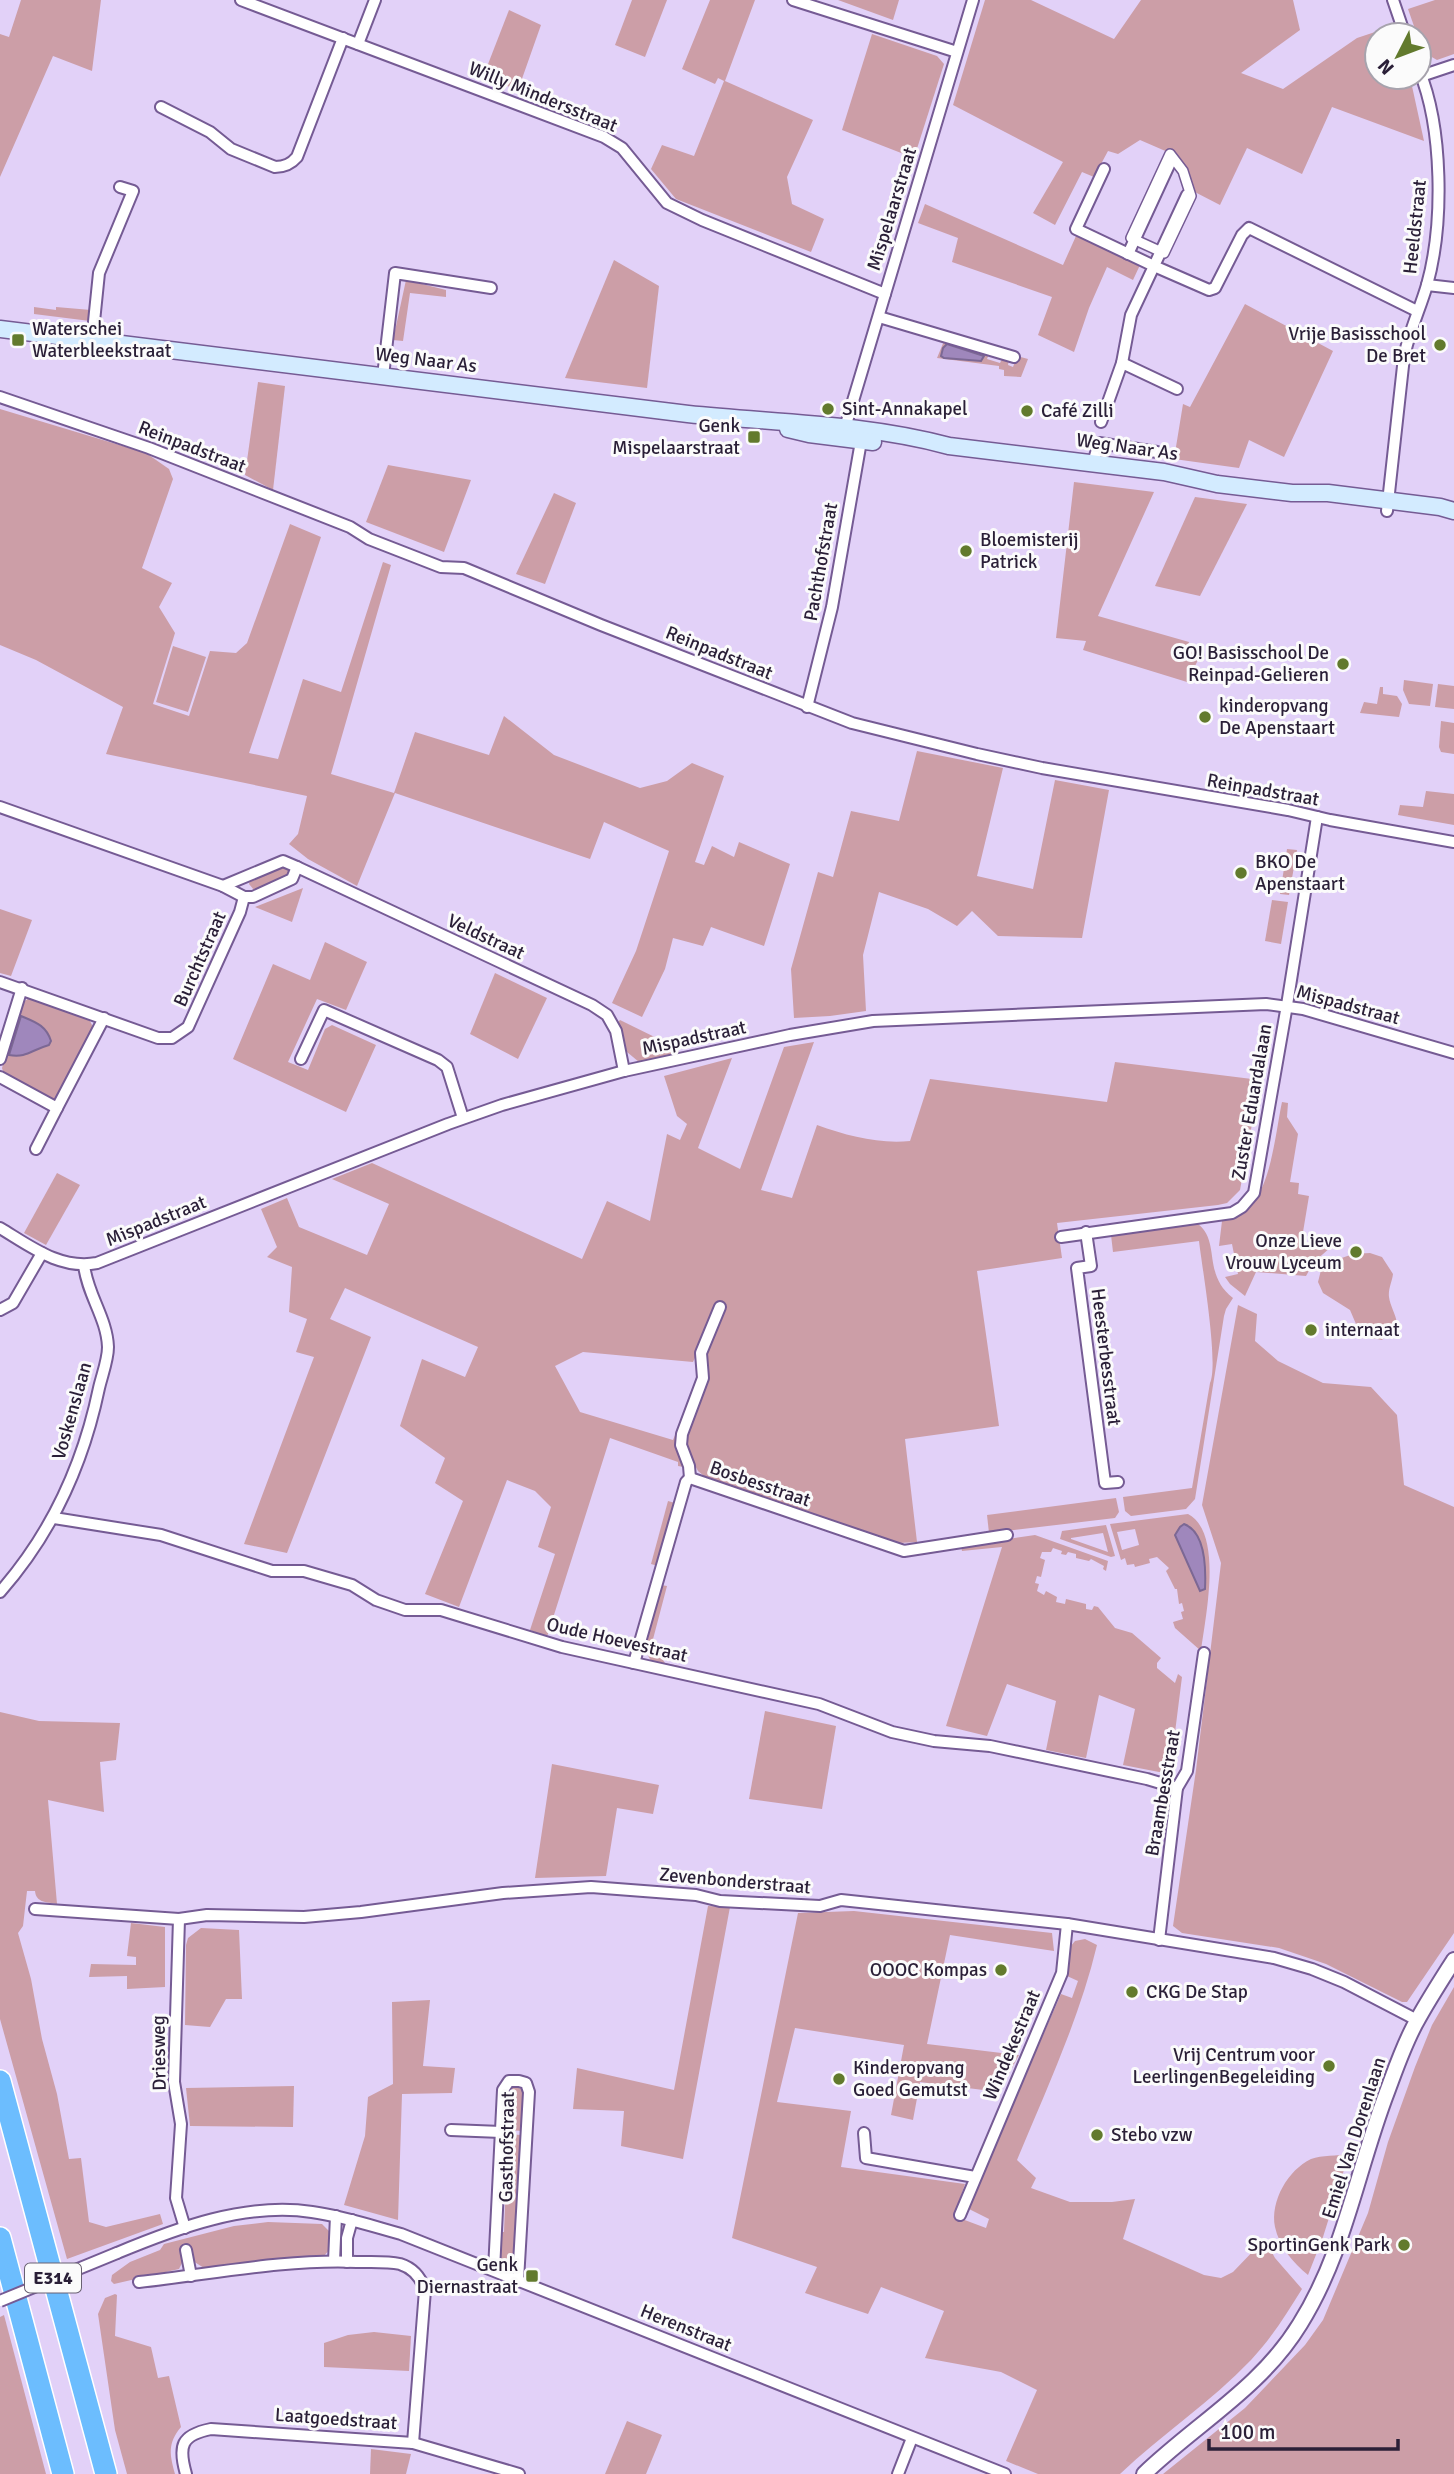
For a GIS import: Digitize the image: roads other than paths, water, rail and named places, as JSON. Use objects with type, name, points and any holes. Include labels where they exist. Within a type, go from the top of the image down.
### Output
[{"type":"highway","name":"E314","points":[[0,2081],[106,2474]]},
{"type":"highway","name":"E314","points":[[0,2238],[64,2474]]},
{"type":"main road","name":"Weg Naar As","points":[[0,330],[756,421],[813,423],[917,437],[949,446]]},
{"type":"main road","name":"Weg Naar As","points":[[756,421],[809,435],[915,447],[949,446],[1164,472],[1217,484],[1298,494],[1327,503],[1454,511]]},
{"type":"main road","name":"Weg Naar As","points":[[1388,506],[1440,518],[1454,517]]},
{"type":"street","name":"Willy Mindersstraat","points":[[241,0],[604,137],[622,148],[667,203],[885,295]]},
{"type":"street","points":[[358,44],[375,0]]},
{"type":"street","points":[[793,0],[957,51]]},
{"type":"street","name":"Mispelaarstraat","points":[[846,428],[973,0]]},
{"type":"street","points":[[1393,0],[1400,21]]},
{"type":"street","points":[[161,107],[210,132],[231,149],[275,167],[291,164],[297,157],[343,38]]},
{"type":"street","points":[[1433,70],[1454,65]]},
{"type":"street","name":"Heeldstraat","points":[[1388,506],[1404,357],[1426,285],[1438,204],[1438,173],[1432,120],[1425,91]]},
{"type":"street","points":[[1170,154],[1183,171],[1191,196],[1164,253],[1135,240],[1131,238],[1170,154]]},
{"type":"street","points":[[1128,254],[1170,163]]},
{"type":"street","points":[[1104,169],[1076,229],[1154,266],[1209,290],[1215,288],[1248,228],[1417,311]]},
{"type":"street","points":[[92,341],[99,273],[133,191],[120,187]]},
{"type":"street","points":[[1101,422],[1122,363],[1131,315],[1187,195]]},
{"type":"street","points":[[383,376],[396,273],[491,288]]},
{"type":"street","points":[[1426,285],[1454,288]]},
{"type":"street","points":[[878,317],[1014,357]]},
{"type":"street","points":[[1122,363],[1177,388]]},
{"type":"street","name":"Reinpadstraat","points":[[0,397],[149,448],[350,527],[369,539],[440,567],[464,568],[852,723],[977,754],[1454,842]]},
{"type":"street","points":[[846,428],[860,440]]},
{"type":"street","name":"Pachthofstraat","points":[[807,707],[832,607],[860,440]]},
{"type":"street","points":[[1093,463],[1099,443],[1157,452]]},
{"type":"street","points":[[0,807],[223,886],[244,897],[253,897],[292,879],[297,867]]},
{"type":"street","name":"Zuster Eduardalaan","points":[[1061,1237],[1232,1213],[1242,1207],[1254,1193],[1317,817]]},
{"type":"street","name":"Veldstraat","points":[[223,886],[283,861],[297,867],[592,1005],[607,1015],[616,1031],[624,1071]]},
{"type":"street","name":"Burchtstraat","points":[[0,982],[158,1038],[172,1038],[188,1027],[240,912],[244,897]]},
{"type":"street","points":[[0,1059],[22,988]]},
{"type":"street","name":"Mispadstraat","points":[[42,1254],[61,1262],[84,1265],[113,1258],[463,1118],[502,1105],[624,1071],[790,1035],[873,1021],[1258,1003],[1287,1005],[1454,1053]]},
{"type":"street","points":[[301,1059],[324,1010],[447,1066],[463,1118]]},
{"type":"street","points":[[36,1149],[103,1018]]},
{"type":"street","points":[[0,1077],[57,1108]]},
{"type":"street","points":[[0,1228],[42,1254],[13,1303],[0,1310]]},
{"type":"street","name":"Heesterbesstraat","points":[[1086,1232],[1091,1266],[1077,1268],[1099,1443],[1105,1483],[1118,1482]]},
{"type":"street","name":"Voskenslaan","points":[[0,1592],[23,1566],[54,1518],[85,1444],[108,1349],[107,1333],[86,1281],[84,1265]]},
{"type":"street","points":[[690,1478],[689,1465],[681,1445],[682,1434],[703,1378],[701,1353],[720,1307]]},
{"type":"street","name":"Bosbesstraat","points":[[635,1663],[686,1482],[690,1478],[904,1552],[1007,1535]]},
{"type":"street","name":"Oude Hoevestraat","points":[[54,1518],[161,1535],[272,1572],[304,1571],[352,1585],[376,1600],[405,1610],[441,1610],[562,1647],[819,1704],[892,1732],[934,1741],[989,1746],[1147,1779],[1177,1788]]},
{"type":"street","name":"Braambesstraat","points":[[1159,1940],[1177,1788],[1187,1771],[1204,1653]]},
{"type":"street","name":"Zevenbonderstraat","points":[[35,1909],[179,1919],[208,1914],[315,1916],[503,1893],[591,1887],[696,1895],[720,1901],[820,1906],[841,1900],[1066,1924],[1274,1958],[1344,1982],[1417,2020]]},
{"type":"street","name":"Driesweg","points":[[179,1919],[174,2082],[181,2124],[176,2198],[185,2228]]},
{"type":"street","name":"Windekestraat","points":[[960,2215],[1062,1972],[1066,1924]]},
{"type":"street","name":"Emiel Van Dorenlaan","points":[[1144,2474],[1242,2394],[1271,2363],[1299,2326],[1322,2287],[1342,2236],[1386,2094],[1417,2020],[1454,1960]]},
{"type":"street","name":"Gasthofstraat","points":[[494,2270],[503,2090],[509,2081],[519,2081],[526,2083],[529,2092],[518,2280]]},
{"type":"street","name":"Gasthofstraat","points":[[451,2130],[500,2132]]},
{"type":"street","points":[[864,2133],[866,2158],[975,2177]]},
{"type":"street","name":"Herenstraat","points":[[0,2301],[185,2228],[225,2217],[275,2211],[309,2211],[401,2234],[1005,2474]]},
{"type":"street","points":[[334,2261],[336,2216]]},
{"type":"street","points":[[347,2262],[347,2238],[352,2220]]},
{"type":"street","points":[[186,2250],[191,2276]]},
{"type":"street","points":[[139,2282],[291,2263],[334,2261],[401,2264],[412,2270],[421,2279],[425,2290],[412,2443]]},
{"type":"street","name":"Laatgoedstraat","points":[[186,2474],[180,2456],[182,2446],[197,2431],[211,2429],[412,2443],[519,2474]]},
{"type":"street","points":[[898,2474],[912,2438]]},
{"type":"place","name":"Waterschei Waterbleekstraat","points":[[18,340]]},
{"type":"place","name":"Vrije Basisschool De Bret","points":[[1440,345]]},
{"type":"place","name":"Sint-Annakapel","points":[[828,409]]},
{"type":"place","name":"Café Zilli","points":[[1027,411]]},
{"type":"place","name":"Genk Mispelaarstraat","points":[[754,437]]},
{"type":"place","name":"Bloemisterij Patrick","points":[[966,551]]},
{"type":"place","name":"GO! Basisschool De Reinpad-Gelieren","points":[[1343,664]]},
{"type":"place","name":"kinderopvang De Apenstaart","points":[[1205,717]]},
{"type":"place","name":"BKO De Apenstaart","points":[[1241,873]]},
{"type":"place","name":"Onze Lieve Vrouw Lyceum","points":[[1356,1252]]},
{"type":"place","name":"internaat","points":[[1311,1330]]},
{"type":"place","name":"OOOC Kompas","points":[[1001,1970]]},
{"type":"place","name":"CKG De Stap","points":[[1132,1992]]},
{"type":"place","name":"Vrij Centrum voor LeerlingenBegeleiding","points":[[1329,2066]]},
{"type":"place","name":"Kinderopvang Goed Gemutst","points":[[839,2079]]},
{"type":"place","name":"Stebo vzw","points":[[1097,2135]]},
{"type":"place","name":"SportinGenk Park","points":[[1404,2245]]},
{"type":"place","name":"Genk Diernastraat","points":[[532,2276]]}]
